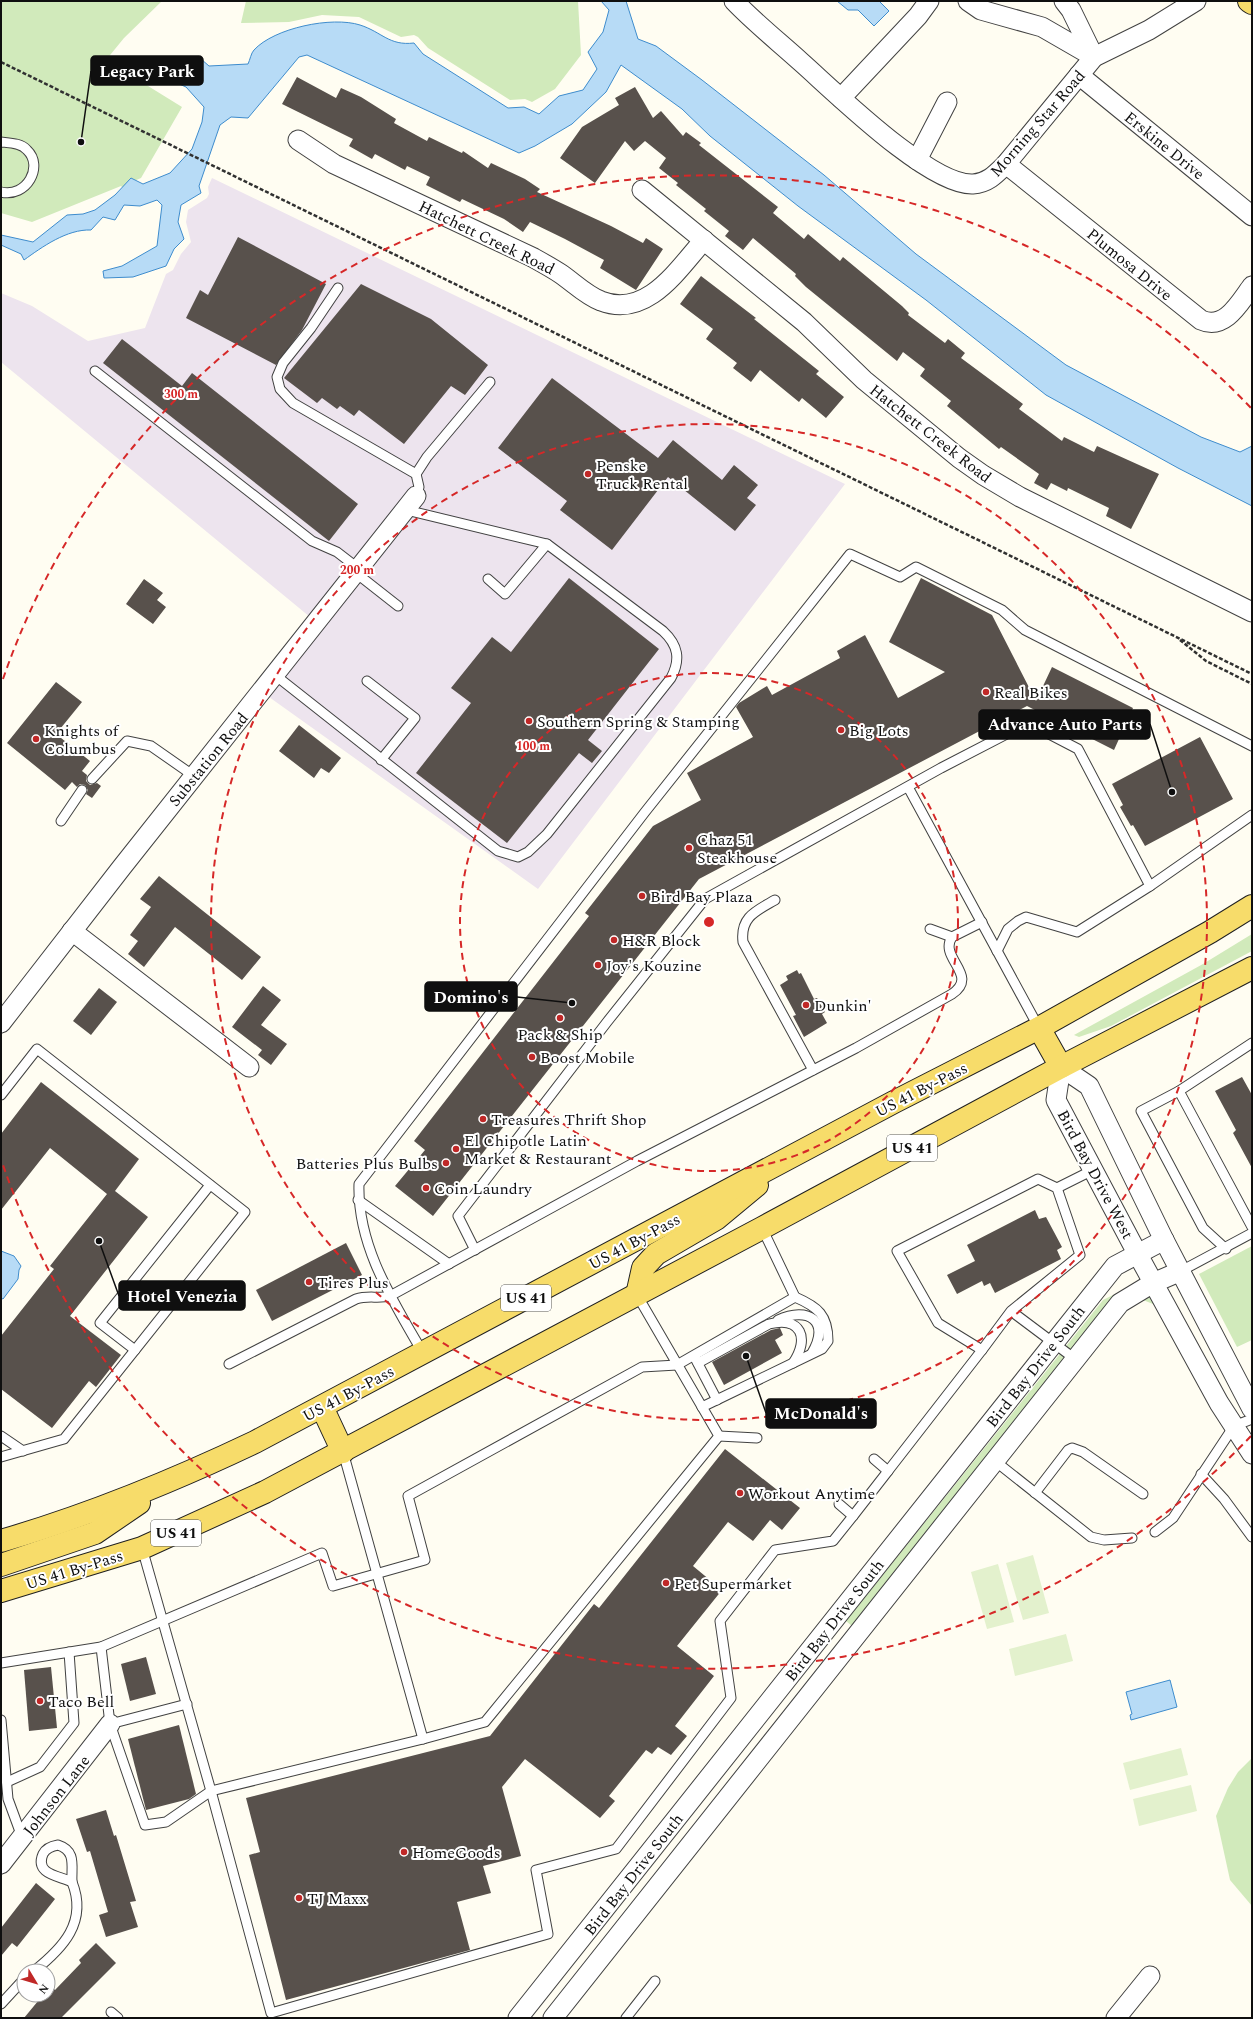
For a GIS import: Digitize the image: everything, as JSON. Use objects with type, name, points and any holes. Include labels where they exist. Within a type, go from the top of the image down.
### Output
[{"type":"main road","name":"US 41 By-Pass","points":[[1,1541],[112,1505],[174,1480],[255,1442],[782,1162],[1040,1028],[1210,932],[1252,906]]},
{"type":"main road","name":"US 41 By-Pass","points":[[1,1591],[142,1548],[265,1492],[637,1295],[1061,1067],[1252,968]]},
{"type":"main road","points":[[1040,1028],[1061,1067]]},
{"type":"main road","points":[[637,1295],[643,1268],[653,1257],[663,1248],[716,1219],[733,1207],[782,1162]]},
{"type":"main road","points":[[322,1407],[342,1452]]},
{"type":"main road","points":[[1,1565],[95,1533],[174,1480]]},
{"type":"street","name":"Morning Star Road","points":[[734,1],[841,98],[898,146],[917,160],[953,180],[973,184],[985,182],[1006,164],[1094,57],[1150,30],[1196,1]]},
{"type":"street","points":[[841,98],[918,16],[929,1]]},
{"type":"street","points":[[968,1],[981,10],[1042,27],[1094,57]]},
{"type":"street","points":[[1064,1],[1071,10],[1094,57]]},
{"type":"street","name":"Erskine Drive","points":[[1079,75],[1252,216]]},
{"type":"street","points":[[917,160],[947,102]]},
{"type":"street","name":"Hatchett Creek Road","points":[[298,140],[334,164],[532,257],[560,273],[594,298],[614,305],[627,305],[653,295],[704,240]]},
{"type":"street","name":"Plumosa Drive","points":[[1006,164],[1201,320],[1209,323],[1223,320],[1233,312],[1252,286]]},
{"type":"street","name":"Hatchett Creek Road","points":[[642,190],[813,330],[864,380],[959,458],[983,475],[1020,497],[1252,612]]},
{"type":"street","name":"Substation Road","points":[[1,1023],[72,930],[411,503]]},
{"type":"street","points":[[72,930],[249,1068]]},
{"type":"street","name":"Bird Bay Drive West","points":[[1252,1409],[1164,1240],[1088,1086],[1061,1067],[1056,1100],[1153,1283],[1234,1426],[1252,1454]]},
{"type":"street","name":"Bird Bay Drive South","points":[[518,2018],[1115,1266],[1164,1240]]},
{"type":"street","name":"Bird Bay Drive South","points":[[553,2018],[1120,1303],[1153,1283],[1181,1271]]},
{"type":"street","points":[[765,1707],[786,1724]]},
{"type":"street","name":"Johnson Lane","points":[[1,1864],[23,1838],[110,1724]]},
{"type":"street","points":[[609,1903],[631,1920]]},
{"type":"street","points":[[1116,2018],[1150,1976]]},
{"type":"lane","points":[[1,142],[20,145],[27,150],[32,156],[32,172],[25,187],[14,193],[1,192]]},
{"type":"lane","points":[[338,288],[311,328],[283,363],[277,377],[280,389],[293,403],[416,474]]},
{"type":"lane","points":[[95,371],[312,541],[337,552],[398,606]]},
{"type":"lane","points":[[275,675],[498,851],[518,857],[528,852],[547,834],[671,678],[678,658],[676,647],[669,636],[547,544],[411,503],[419,487],[416,474],[426,456],[490,382]]},
{"type":"lane","points":[[488,579],[505,594],[547,544]]},
{"type":"lane","points":[[423,1353],[390,1296],[364,1236],[358,1200],[359,1184],[645,812],[850,554],[900,577],[916,567],[1002,610],[1025,630],[1252,746]]},
{"type":"lane","points":[[367,681],[415,718],[381,760]]},
{"type":"lane","points":[[475,1250],[458,1216],[705,899],[908,787],[1028,723],[1078,748],[1150,886]]},
{"type":"lane","points":[[92,779],[127,741],[151,746],[194,776]]},
{"type":"lane","points":[[908,787],[1040,1028]]},
{"type":"lane","points":[[61,821],[82,790]]},
{"type":"lane","points":[[997,951],[1008,929],[1026,917],[1077,932],[1150,886],[1252,816]]},
{"type":"lane","points":[[775,900],[754,912],[746,921],[742,931],[743,942],[813,1070]]},
{"type":"lane","points":[[229,1364],[356,1299],[363,1297],[382,1298],[390,1296],[637,1161],[813,1070],[958,991],[962,980],[962,975],[951,955],[949,943],[952,937],[982,922]]},
{"type":"lane","points":[[930,929],[952,937]]},
{"type":"lane","points":[[1226,1248],[1203,1228],[1141,1112],[1179,1091],[1252,1043]]},
{"type":"lane","points":[[1,1095],[37,1049],[245,1212],[64,1440],[1,1457]]},
{"type":"lane","points":[[1179,1091],[1252,1227]]},
{"type":"lane","points":[[1057,1188],[1093,1170]]},
{"type":"lane","points":[[142,1548],[187,1704],[271,2013],[548,1934],[536,1870],[616,1849],[731,1698],[720,1621],[775,1550],[833,1541],[982,1350],[1011,1311],[1080,1255],[1057,1188],[1038,1179],[897,1251],[938,1323],[982,1350]]},
{"type":"lane","points":[[135,1350],[100,1323],[210,1185]]},
{"type":"lane","points":[[358,1200],[427,1247],[449,1264]]},
{"type":"lane","points":[[702,1407],[822,1349],[828,1341],[828,1325],[826,1319],[816,1309],[795,1297],[762,1228]]},
{"type":"lane","points":[[1181,1271],[1252,1233]]},
{"type":"lane","points":[[637,1295],[719,1436]]},
{"type":"lane","points":[[696,1359],[795,1297]]},
{"type":"lane","points":[[1011,1311],[1076,1359]]},
{"type":"lane","points":[[1,1663],[101,1647],[322,1553],[333,1586],[425,1560],[408,1496],[642,1367],[677,1364],[696,1359],[769,1324],[797,1314],[806,1314],[815,1320],[820,1327],[820,1336],[812,1354]]},
{"type":"lane","points":[[769,1324],[780,1321],[789,1322],[795,1326],[800,1333],[802,1341],[798,1356],[793,1363]]},
{"type":"lane","points":[[696,1359],[717,1400]]},
{"type":"lane","points":[[1156,1532],[1173,1518],[1234,1426],[1252,1419]]},
{"type":"lane","points":[[1,1436],[23,1451]]},
{"type":"lane","points":[[719,1436],[757,1438]]},
{"type":"lane","points":[[101,1647],[110,1724],[145,1825],[166,1822],[211,1791],[423,1739],[485,1722],[719,1436]]},
{"type":"lane","points":[[1035,1493],[1068,1450],[1072,1448],[1084,1452],[1143,1494]]},
{"type":"lane","points":[[342,1452],[423,1739]]},
{"type":"lane","points":[[874,1459],[888,1471]]},
{"type":"lane","points":[[995,1461],[1091,1537],[1104,1540],[1132,1538]]},
{"type":"lane","points":[[1201,1474],[1224,1499],[1252,1537]]},
{"type":"lane","points":[[839,1504],[853,1516]]},
{"type":"lane","points":[[7,1782],[40,1767],[74,1723],[69,1652]]},
{"type":"lane","points":[[110,1724],[187,1704]]},
{"type":"lane","points":[[1,1720],[8,1799],[23,1838]]},
{"type":"lane","points":[[43,1963],[62,1947],[70,1933],[77,1904],[72,1882]]},
{"type":"lane","points":[[626,2018],[655,1981]]},
{"type":"lane","points":[[1,2004],[16,1988]]},
{"type":"lane","points":[[111,2012],[118,2018]]},
{"type":"path","points":[[1,62],[1252,674]]},
{"type":"path","points":[[1176,637],[1206,662],[1252,684]]},
{"type":"shaded area","points":[[212,178],[845,484],[538,889],[255,687],[310,617],[1,362],[1,293],[32,306],[88,341],[145,328],[166,274],[173,270],[181,254],[191,242],[186,222],[188,210],[207,198],[209,194],[208,187]]},
{"type":"green space","points":[[1,1],[162,1],[124,38],[106,60],[182,107],[141,178],[134,181],[125,190],[121,186],[32,222],[1,213]]},
{"type":"green space","points":[[246,1],[578,1],[581,55],[555,89],[532,102],[525,99],[510,100],[428,48],[418,37],[414,35],[401,37],[359,17],[322,15],[289,22],[241,23]]},
{"type":"green space","points":[[1252,934],[1252,951],[1111,1026],[1079,1037],[1074,1035],[1203,964]]},
{"type":"green space","points":[[1252,1246],[1252,1340],[1237,1347],[1199,1274]]},
{"type":"green space","points":[[1159,1272],[1163,1308],[1143,1300],[1120,1311],[865,1637],[846,1621],[1103,1300]]},
{"type":"green space","points":[[1033,1555],[1049,1613],[1023,1620],[1006,1563]]},
{"type":"green space","points":[[998,1564],[1014,1622],[987,1629],[971,1572]]},
{"type":"green space","points":[[1066,1634],[1073,1661],[1015,1676],[1009,1649]]},
{"type":"green space","points":[[1181,1748],[1188,1775],[1130,1790],[1123,1763]]},
{"type":"green space","points":[[1252,1758],[1252,1906],[1230,1880],[1216,1816],[1228,1788],[1238,1772]]},
{"type":"green space","points":[[1191,1785],[1197,1811],[1139,1826],[1133,1799]]},
{"type":"water","points":[[601,1],[626,1],[638,39],[656,46],[702,80],[824,175],[916,254],[1066,365],[1201,437],[1240,452],[1252,446],[1252,506],[1178,468],[1046,395],[926,300],[798,206],[710,136],[682,109],[621,65],[606,92],[572,124],[535,146],[519,153],[307,55],[299,57],[248,118],[231,117],[220,125],[199,186],[201,193],[181,205],[178,222],[184,239],[174,249],[166,266],[133,277],[104,278],[103,271],[122,266],[157,246],[162,205],[157,200],[140,206],[124,205],[115,220],[103,217],[91,230],[73,232],[55,240],[24,260],[21,254],[1,245],[1,235],[33,242],[67,215],[83,214],[95,210],[115,195],[131,178],[143,184],[170,173],[192,149],[202,122],[204,107],[186,87],[168,79],[170,67],[201,59],[209,66],[248,64],[254,50],[263,42],[289,30],[319,23],[348,23],[368,28],[398,42],[414,43],[423,54],[508,108],[524,107],[539,114],[559,96],[583,90],[597,69],[588,52],[603,32],[609,10]]},
{"type":"water","points":[[837,1],[879,1],[889,11],[874,26],[858,10],[848,10]]},
{"type":"water","points":[[1,1251],[14,1256],[21,1266],[18,1279],[3,1299],[1,1298]]},
{"type":"water","points":[[1170,1680],[1177,1707],[1131,1720],[1130,1715],[1132,1714],[1126,1692]]},
{"type":"building","points":[[297,77],[336,98],[341,88],[361,97],[396,119],[394,123],[427,141],[429,137],[462,153],[463,151],[488,168],[491,163],[525,179],[540,189],[537,192],[611,226],[643,243],[646,238],[663,249],[636,290],[600,268],[604,260],[565,239],[530,222],[523,232],[504,219],[462,199],[460,202],[426,185],[430,177],[407,166],[405,170],[375,154],[372,159],[349,146],[353,139],[282,104]]},
{"type":"building","points":[[635,87],[653,118],[661,111],[683,136],[686,132],[701,143],[699,145],[778,207],[773,213],[804,239],[808,234],[840,261],[843,257],[902,306],[909,313],[908,315],[945,343],[948,339],[965,353],[961,358],[1023,404],[1019,409],[1062,441],[1064,437],[1094,452],[1097,446],[1159,474],[1131,529],[1106,516],[1109,508],[1068,488],[1067,491],[1051,483],[1047,490],[1034,483],[1039,474],[1001,447],[999,449],[947,406],[951,401],[920,376],[925,369],[903,352],[897,361],[806,287],[795,276],[796,274],[753,238],[743,250],[725,236],[729,231],[704,211],[706,209],[676,185],[678,183],[659,168],[666,158],[645,141],[634,151],[625,141],[595,183],[560,158],[582,127],[619,105],[615,98]]},
{"type":"building","points":[[238,237],[326,284],[302,330],[276,365],[186,318],[200,290],[208,295]]},
{"type":"building","points":[[701,276],[756,318],[754,319],[819,371],[816,374],[844,397],[826,418],[802,398],[799,402],[760,370],[751,382],[733,368],[737,363],[706,339],[713,329],[680,304]]},
{"type":"building","points":[[361,284],[431,319],[488,365],[465,395],[451,386],[404,444],[359,410],[354,416],[340,406],[337,409],[322,398],[317,403],[284,378]]},
{"type":"building","points":[[122,339],[182,386],[192,373],[358,504],[329,541],[103,363]]},
{"type":"building","name":"Penske Truck Rental","points":[[552,378],[658,458],[673,440],[722,480],[734,465],[758,485],[747,498],[756,505],[735,531],[668,477],[612,550],[560,510],[567,501],[498,448]]},
{"type":"building","name":"Southern Spring & Stamping","points":[[569,578],[659,649],[588,740],[602,751],[592,763],[579,753],[507,843],[416,773],[471,703],[451,688],[492,637],[511,652]]},
{"type":"building","name":"Bird Bay Plaza","points":[[921,578],[992,615],[1036,701],[1052,667],[1133,708],[1114,750],[1027,706],[699,879],[433,1216],[395,1186],[425,1150],[414,1141],[589,916],[585,913],[653,826],[701,800],[687,773],[753,737],[736,707],[739,703],[767,686],[772,695],[840,658],[837,651],[865,635],[898,698],[945,672],[889,642]]},
{"type":"building","points":[[144,579],[163,593],[157,600],[166,607],[153,624],[126,604]]},
{"type":"building","name":"Knights of Columbus","points":[[56,682],[82,702],[56,734],[90,761],[82,771],[87,775],[86,781],[90,785],[97,783],[101,786],[92,798],[86,794],[88,790],[85,785],[80,784],[77,787],[72,782],[65,790],[7,743]]},
{"type":"building","points":[[299,725],[341,758],[329,773],[321,768],[314,778],[279,751]]},
{"type":"building","points":[[1200,737],[1233,799],[1145,846],[1133,825],[1131,826],[1120,807],[1123,805],[1112,784]]},
{"type":"building","points":[[159,876],[261,957],[242,980],[175,927],[144,967],[128,954],[138,941],[130,935],[151,907],[140,899]]},
{"type":"building","name":"Dunkin'","points":[[797,970],[799,974],[801,973],[814,999],[817,998],[825,1012],[822,1014],[827,1023],[804,1037],[793,1016],[796,1015],[780,985],[788,980],[786,976]]},
{"type":"building","points":[[263,986],[281,1000],[261,1025],[287,1044],[271,1065],[258,1055],[262,1050],[232,1027]]},
{"type":"building","points":[[99,988],[117,1002],[91,1035],[73,1021]]},
{"type":"building","points":[[1242,1077],[1252,1095],[1252,1168],[1233,1133],[1236,1130],[1215,1091]]},
{"type":"building","points":[[41,1082],[139,1159],[115,1191],[148,1217],[70,1316],[121,1355],[96,1387],[89,1381],[52,1428],[1,1389],[1,1336],[54,1269],[50,1266],[107,1194],[50,1148],[1,1210],[1,1134]]},
{"type":"building","points":[[1035,1210],[1039,1219],[1046,1217],[1062,1247],[1057,1250],[1061,1259],[995,1293],[990,1283],[984,1286],[982,1281],[957,1294],[947,1275],[975,1261],[967,1245]]},
{"type":"building","name":"Tires Plus","points":[[346,1243],[362,1275],[272,1321],[256,1290]]},
{"type":"building","points":[[780,1328],[783,1335],[775,1340],[782,1353],[724,1385],[712,1362],[771,1330]]},
{"type":"building","points":[[725,1449],[800,1508],[782,1530],[770,1520],[753,1541],[728,1522],[693,1566],[722,1590],[677,1646],[714,1676],[675,1726],[687,1736],[671,1755],[658,1747],[652,1754],[646,1750],[609,1796],[615,1801],[600,1818],[525,1759],[502,1787],[521,1856],[483,1866],[491,1893],[457,1902],[470,1950],[286,2000],[249,1855],[260,1852],[246,1798],[490,1736],[594,1604],[599,1608]]},
{"type":"building","points":[[146,1657],[156,1694],[130,1701],[121,1664]]},
{"type":"building","points":[[51,1667],[57,1728],[29,1731],[24,1670]]},
{"type":"building","points":[[179,1725],[196,1794],[189,1799],[146,1810],[128,1739]]},
{"type":"building","points":[[106,1810],[114,1836],[116,1835],[136,1901],[130,1902],[138,1927],[106,1937],[99,1915],[108,1912],[90,1851],[87,1852],[76,1819]]},
{"type":"building","points":[[36,1883],[55,1899],[17,1947],[12,1943],[1,1956],[1,1928]]},
{"type":"building","points":[[96,1943],[116,1963],[61,2018],[24,2018],[36,2003],[56,2003],[56,1989],[81,1963],[79,1960]]},
{"type":"place","name":"Legacy Park","points":[[81,142]]},
{"type":"place","name":"Penske Truck Rental","points":[[588,474]]},
{"type":"place","name":"Real Bikes","points":[[986,692]]},
{"type":"place","name":"Southern Spring & Stamping","points":[[529,721]]},
{"type":"place","name":"Big Lots","points":[[841,730]]},
{"type":"place","name":"Knights of Columbus","points":[[36,739]]},
{"type":"place","name":"Advance Auto Parts","points":[[1172,792]]},
{"type":"place","name":"Chaz 51 Steakhouse","points":[[689,848]]},
{"type":"place","name":"Bird Bay Plaza","points":[[642,896]]},
{"type":"place","name":"H&R Block","points":[[614,940]]},
{"type":"place","name":"Joy's Kouzine","points":[[598,965]]},
{"type":"place","name":"Domino's","points":[[572,1003]]},
{"type":"place","name":"Dunkin'","points":[[806,1005]]},
{"type":"place","name":"Pack & Ship","points":[[560,1018]]},
{"type":"place","name":"Boost Mobile","points":[[532,1057]]},
{"type":"place","name":"Treasures Thrift Shop","points":[[483,1119]]},
{"type":"place","name":"El Chipotle Latin Market & Restaurant","points":[[456,1149]]},
{"type":"place","name":"Batteries Plus Bulbs","points":[[446,1163]]},
{"type":"place","name":"Coin Laundry","points":[[426,1188]]},
{"type":"place","name":"Hotel Venezia","points":[[99,1241]]},
{"type":"place","name":"Tires Plus","points":[[309,1282]]},
{"type":"place","name":"McDonald's","points":[[746,1356]]},
{"type":"place","name":"Workout Anytime","points":[[740,1493]]},
{"type":"place","name":"Pet Supermarket","points":[[666,1583]]},
{"type":"place","name":"Taco Bell","points":[[40,1701]]},
{"type":"place","name":"HomeGoods","points":[[404,1852]]},
{"type":"place","name":"TJ Maxx","points":[[299,1898]]}]
